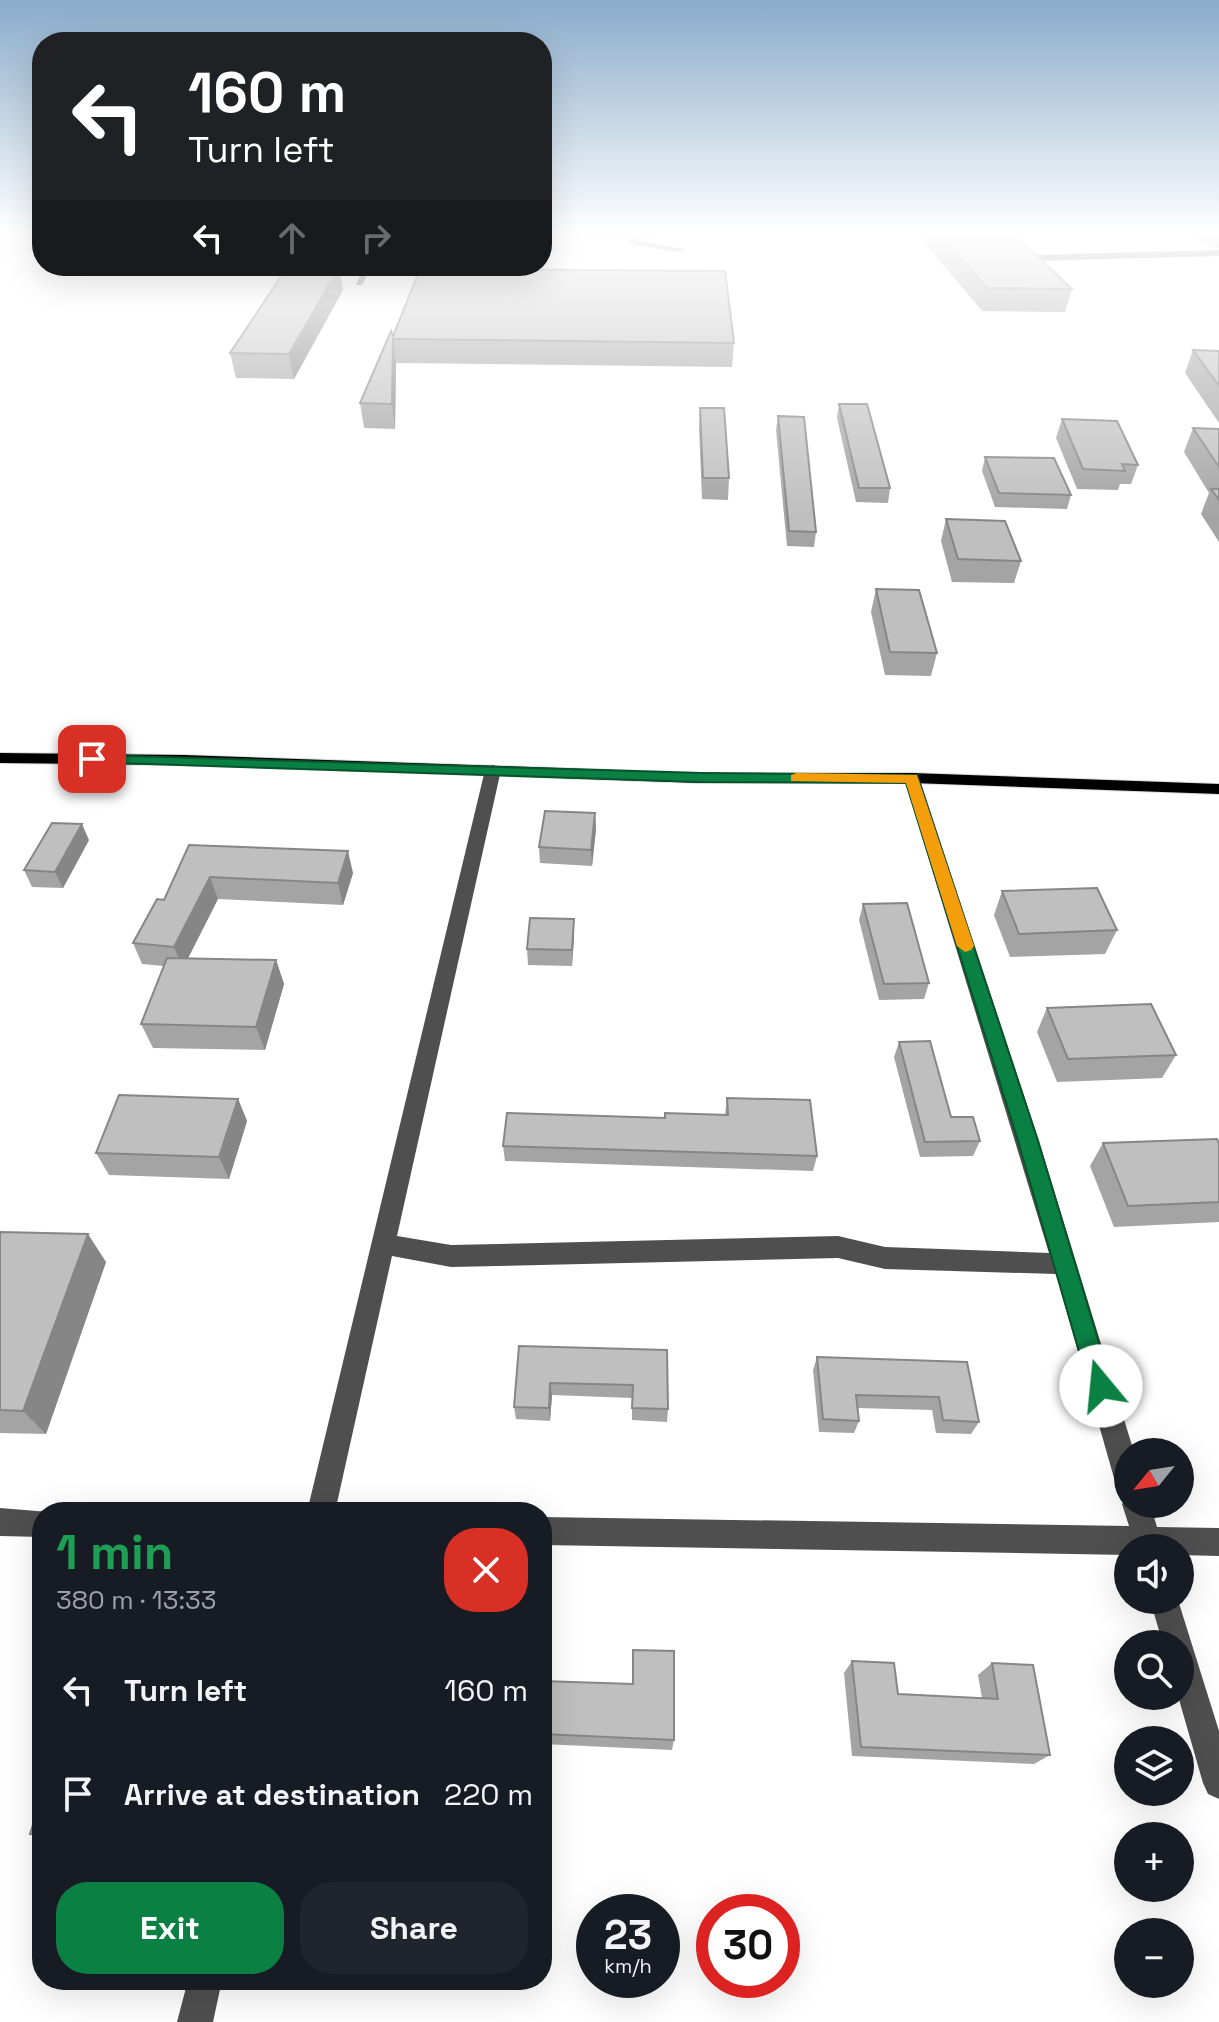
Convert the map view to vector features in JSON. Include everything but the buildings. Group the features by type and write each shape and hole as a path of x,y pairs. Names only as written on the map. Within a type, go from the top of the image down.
{"main road":[{"path":"0,758 701,778 912,778 1219,789"}],"street":[{"path":"323,1502 493,770"},
{"path":"912,778 1116,1438"},
{"path":"383,1244 451,1256 838,1247 885,1258 1064,1264"},
{"path":"0,1522 32,1523"},
{"path":"552,1531 1114,1543"},
{"path":"1194,1543 1219,1542"},
{"path":"1194,1699 1219,1783"},
{"path":"195,2022 203,1990"}],"slow traffic":[{"path":"797,778 912,778 965,946"}],"route":[{"path":"92,759 701,778 912,778 1028,1141 1101,1386"}]}
